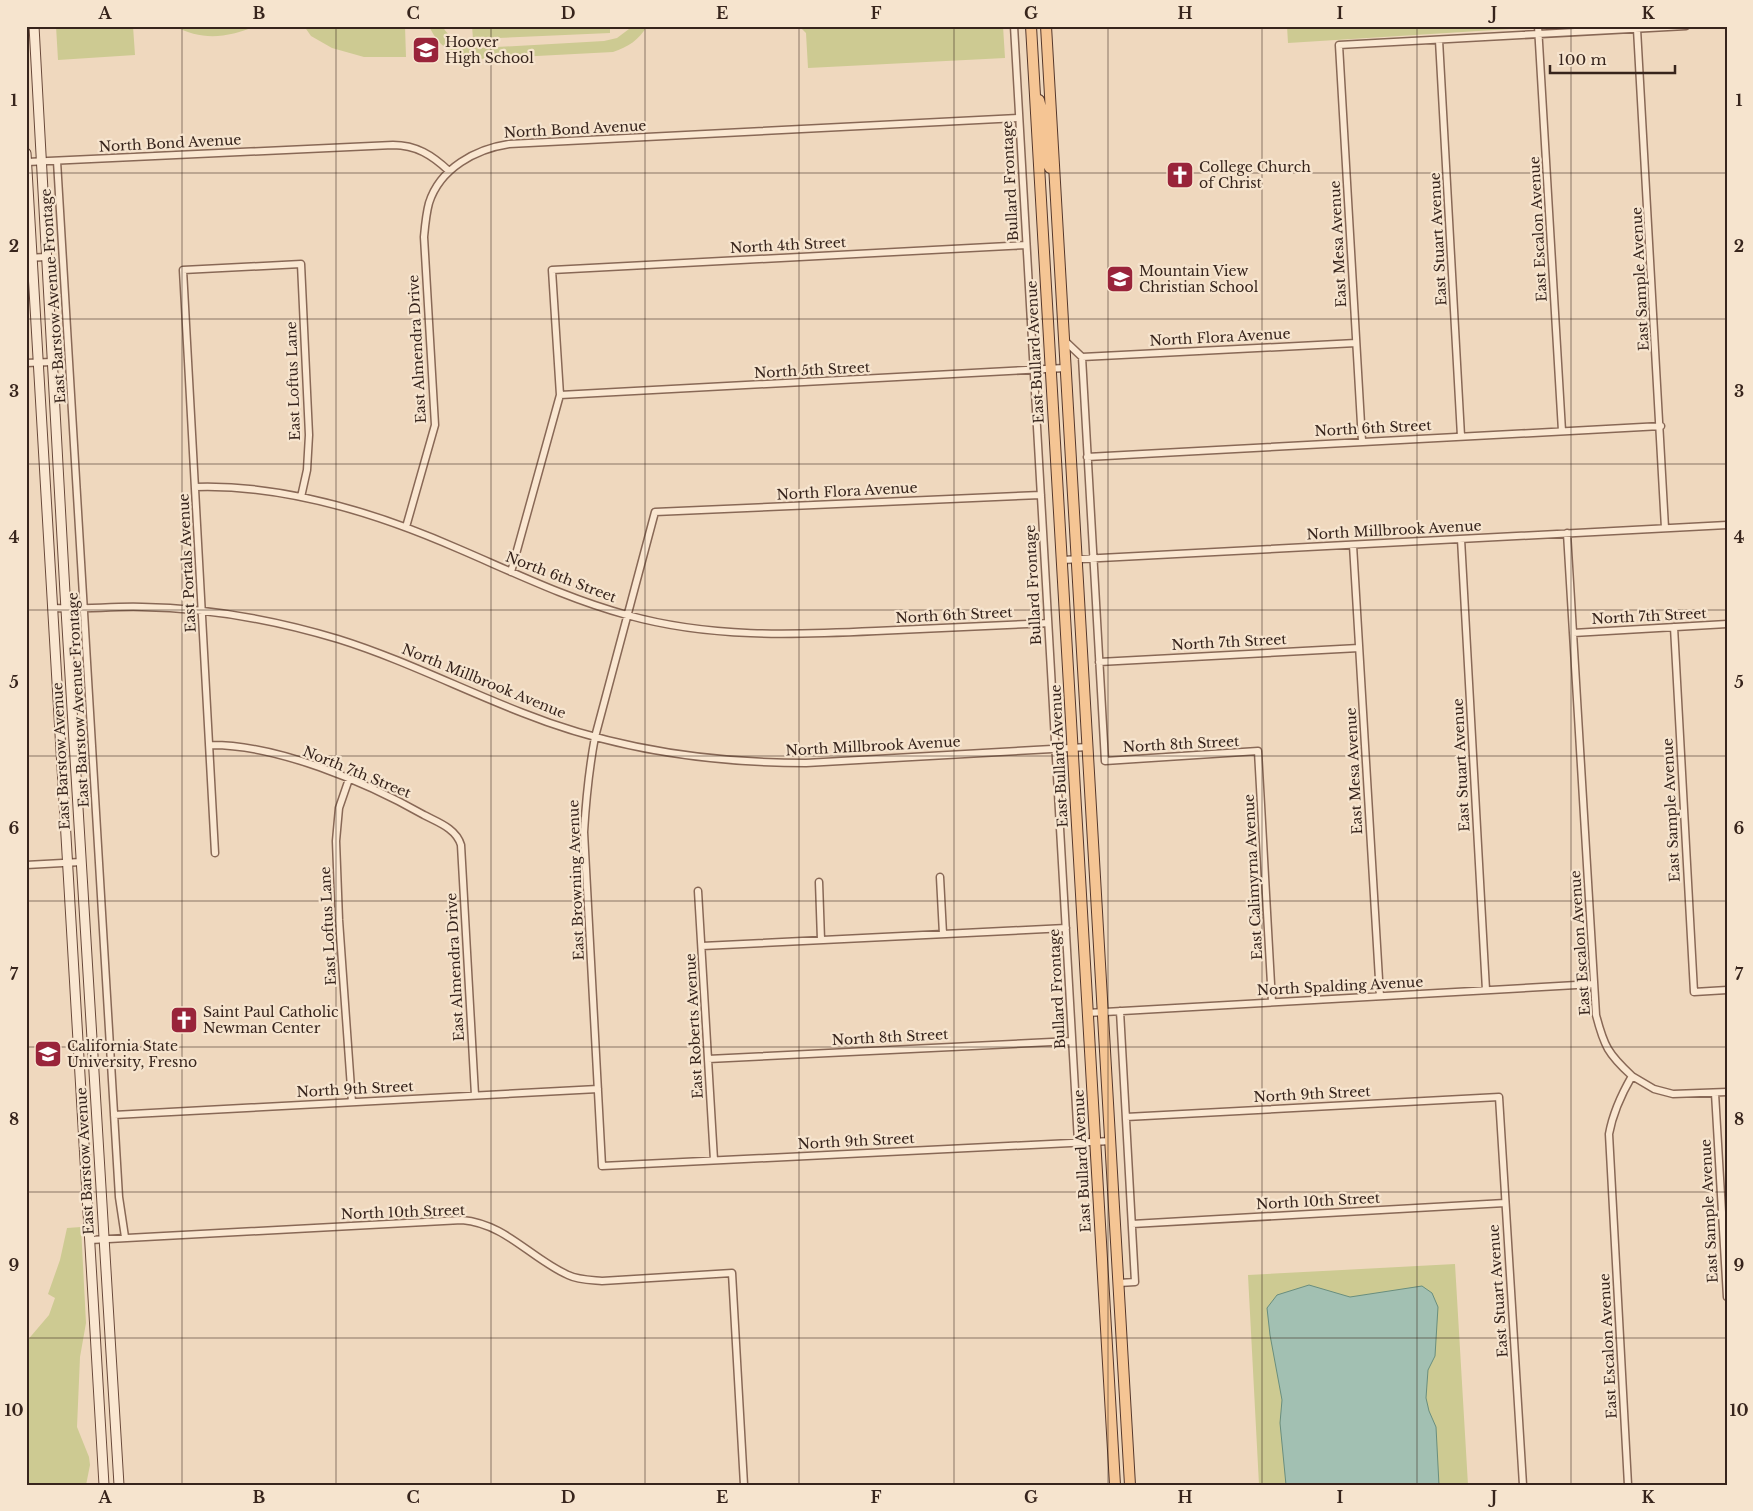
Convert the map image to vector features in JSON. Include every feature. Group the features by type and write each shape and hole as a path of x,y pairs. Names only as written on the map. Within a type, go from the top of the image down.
{"main road":[{"name":"East Barstow Avenue","path":"34,26 66,609 119,1485"},
{"name":"East Bullard Avenue","path":"1031,26 1116,1485"},
{"name":"East Bullard Avenue","path":"1046,26 1130,1485"},
{"path":"1034,82 1043,115 1046,161 1050,168 1054,169"},
{"name":"East Barstow Avenue","path":"26,152 29,258 38,362 104,1485"}],"street":[{"name":"Bullard Frontage","path":"1014,26 1078,1142"},
{"name":"East Escalon Avenue","path":"1538,26 1562,431"},
{"path":"1439,40 1686,26"},
{"name":"East Sample Avenue","path":"1638,29 1661,426 1665,528"},
{"name":"East Mesa Avenue","path":"1362,441 1339,46 1439,40"},
{"name":"East Stuart Avenue","path":"1439,40 1461,436"},
{"name":"North Bond Avenue","path":"27,162 405,145 418,148 430,155 449,171 478,152 509,144 1019,118"},
{"name":"East Barstow Avenue Frontage","path":"57,161 119,1197 125,1238"},
{"name":"East Almendra Drive","path":"406,528 435,425 424,237 426,216 430,201 449,171"},
{"name":"North 4th Street","path":"560,396 552,270 1026,245"},
{"path":"29,258 46,257"},
{"name":"East Portals Avenue","path":"215,853 183,270 301,264"},
{"name":"East Loftus Lane","path":"301,264 310,435 307,470 301,498"},
{"path":"1064,340 1082,358 1100,662"},
{"name":"North Flora Avenue","path":"1082,358 1356,343"},
{"path":"26,363 52,362"},
{"name":"North 5th Street","path":"560,396 1065,368"},
{"path":"510,572 560,396"},
{"name":"North 6th Street","path":"1088,457 1661,426"},
{"name":"North 6th Street","path":"195,487 213,486 259,490 355,510 458,548 510,572 584,602 627,615 695,629 791,635 1048,623"},
{"name":"North Flora Avenue","path":"655,512 1041,494"},
{"name":"East Browning Avenue","path":"602,1166 584,832 588,773 595,737 655,512"},
{"name":"North Millbrook Avenue","path":"1062,560 1727,525"},
{"name":"East Escalon Avenue","path":"1567,533 1596,1014 1603,1041 1614,1060 1632,1076 1620,1097 1613,1115 1609,1134 1628,1485"},
{"name":"East Stuart Avenue","path":"1461,539 1486,990"},
{"name":"East Mesa Avenue","path":"1353,544 1380,996"},
{"name":"North Millbrook Avenue","path":"52,608 142,607 202,611 272,623 337,639 394,658 523,713 595,737 715,759 760,762 806,762 1088,747"},
{"name":"North 7th Street","path":"1573,633 1727,624"},
{"name":"East Sample Avenue","path":"1674,627 1694,992 1727,990"},
{"name":"North 7th Street","path":"1100,662 1359,648"},
{"name":"North 8th Street","path":"1100,662 1105,761 1258,751"},
{"name":"North 7th Street","path":"209,745 243,747 322,768 408,806 452,830 459,837"},
{"name":"East Calimyrna Avenue","path":"1258,751 1272,1002"},
{"name":"East Loftus Lane","path":"348,779 339,808 336,841 339,920 352,1102"},
{"name":"East Almendra Drive","path":"459,837 461,845 475,1095"},
{"path":"26,865 81,862"},
{"path":"940,878 943,934"},
{"path":"819,882 821,940"},
{"name":"East Roberts Avenue","path":"698,891 714,1160"},
{"path":"702,946 1066,928"},
{"name":"North Spalding Avenue","path":"1087,1013 1594,984"},
{"path":"1118,1283 1135,1282 1120,1011"},
{"name":"North 8th Street","path":"708,1059 1072,1041"},
{"path":"1632,1076 1654,1089 1673,1094 1727,1092"},
{"name":"North 9th Street","path":"114,1115 598,1089"},
{"name":"East Sample Avenue","path":"1715,1093 1724,1198 1727,1297"},
{"name":"East Stuart Avenue","path":"1499,1097 1523,1485"},
{"name":"North 9th Street","path":"1126,1117 1499,1097"},
{"name":"North 9th Street","path":"602,1166 1110,1141"},
{"name":"North 10th Street","path":"1132,1224 1505,1203"},
{"name":"North 10th Street","path":"90,1240 462,1220 476,1222 500,1231 554,1267 569,1275 583,1279 602,1280 732,1273 744,1485"}],"shaded area":[{"path":"56,26 133,26 135,55 58,60"},
{"path":"174,26 256,26 225,35 205,36 184,31"},
{"path":"304,26 405,26 406,57 364,57 332,48 311,36"},
{"path":"429,26 442,26 458,42 479,48 604,41 617,38 633,26 647,26 633,42 613,52 479,59 463,57 449,50 433,34"},
{"path":"472,26 610,26 610,33 473,39"},
{"path":"799,26 1003,26 1005,58 808,68 806,33"},
{"path":"1287,26 1528,26 1526,28 1288,43"},
{"path":"81,1227 86,1323 80,1357 77,1427 89,1457 90,1465 86,1485 26,1485 26,1342 49,1315 55,1298 48,1294 60,1260 67,1228"},
{"path":"1455,1264 1468,1485 1259,1485 1248,1275"},
{"path":"1309,1285 1350,1297 1422,1286 1432,1293 1438,1307 1435,1356 1428,1370 1426,1398 1436,1427 1439,1485 1286,1485 1280,1423 1282,1400 1267,1308 1277,1295"}],"place":[{"name":"Hoover High School","path":"426,50"},
{"name":"College Church of Christ","path":"1180,175"},
{"name":"Mountain View Christian School","path":"1120,279"},
{"name":"Saint Paul Catholic Newman Center","path":"184,1020"},
{"name":"California State University, Fresno","path":"48,1054"}]}
